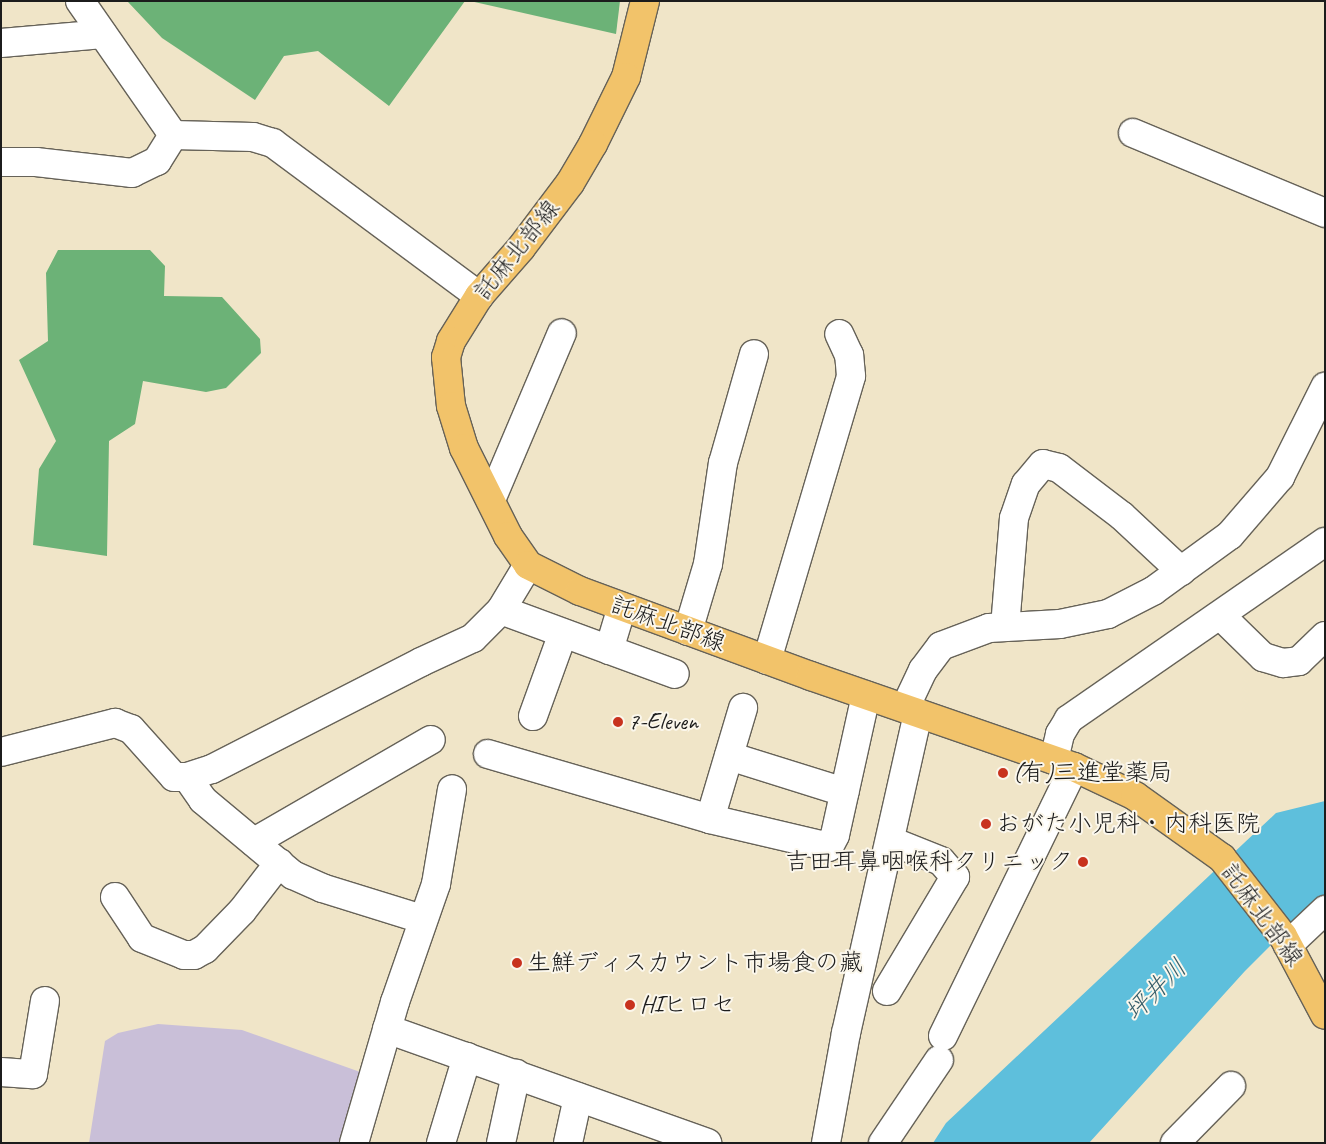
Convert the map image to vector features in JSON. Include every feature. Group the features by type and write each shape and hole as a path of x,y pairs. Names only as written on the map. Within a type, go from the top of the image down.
{"main road":[{"name":"託麻北部線","path":"645,1 626,77 593,144 570,182 521,248 479,296 451,341 446,357 446,380 464,448 508,536 528,566 550,579 622,607 866,695 1064,763 1156,808 1222,858 1286,941 1325,1015"}],"street":[{"path":"80,1 172,134"},
{"path":"1,43 103,34"},
{"path":"172,134 253,137 274,143 479,296"},
{"path":"1,162 36,162 132,173 157,161 172,134"},
{"path":"1133,134 1325,213"},
{"path":"491,500 562,333"},
{"path":"767,660 850,376 849,355 839,334"},
{"path":"688,631 708,564 723,463 754,354"},
{"path":"826,1143 846,1033 891,841 912,710 923,670 941,646 989,628 1060,624 1108,614 1153,591 1230,535 1280,477 1325,387"},
{"path":"1005,628 1014,518 1026,484 1043,464 1059,468 1122,516 1181,571"},
{"path":"883,1143 941,1048 1064,763 1060,734 1069,719 1221,616 1325,542"},
{"path":"1,752 115,723 131,729 174,777 187,777 212,769 420,662 472,638 501,610 528,566"},
{"path":"609,650 622,607"},
{"path":"501,610 675,674"},
{"path":"1221,616 1263,657 1283,663 1299,661 1325,636"},
{"path":"533,716 563,633"},
{"path":"488,754 710,819 828,847 835,835 866,695"},
{"path":"710,819 743,708"},
{"path":"254,842 431,740"},
{"path":"729,756 844,792"},
{"path":"187,777 203,800 293,875 322,888 422,919"},
{"path":"354,1143 387,1028 422,919 436,884 452,789"},
{"path":"887,991 955,876 941,860 891,841"},
{"path":"115,896 142,938 184,955 194,955 205,949 242,911 279,863"},
{"path":"1286,941 1325,910"},
{"path":"1,1072 33,1074 45,1001"},
{"path":"387,1028 578,1097 644,1132 707,1143"},
{"path":"441,1143 467,1057"},
{"path":"501,1143 516,1074"},
{"path":"1175,1143 1231,1086"},
{"path":"568,1143 578,1097"}],"shaded area":[{"path":"158,1024 242,1030 363,1073 342,1143 89,1143 105,1041 118,1033"}],"green space":[{"path":"465,1 389,106 318,51 284,56 255,100 162,38 128,2"},
{"path":"470,1 620,1 616,34"},
{"path":"58,250 150,250 165,266 164,296 222,297 260,339 261,353 226,388 206,392 143,381 135,424 109,441 107,556 33,545 39,469 56,441 19,360 48,341 46,273"}],"water":[{"name":"坪井川","path":"1325,801 1325,897 1312,904 1245,971 1089,1143 933,1143 946,1123 1276,813"}],"place":[{"name":"7-Eleven","path":"618,722"},
{"name":"(有)三進堂薬局","path":"1003,773"},
{"name":"おがた小児科・内科医院","path":"986,824"},
{"name":"吉田耳鼻咽喉科クリニック","path":"1083,862"},
{"name":"生鮮ディスカウント市場食の藏","path":"517,963"},
{"name":"HIヒロセ","path":"630,1005"}]}
